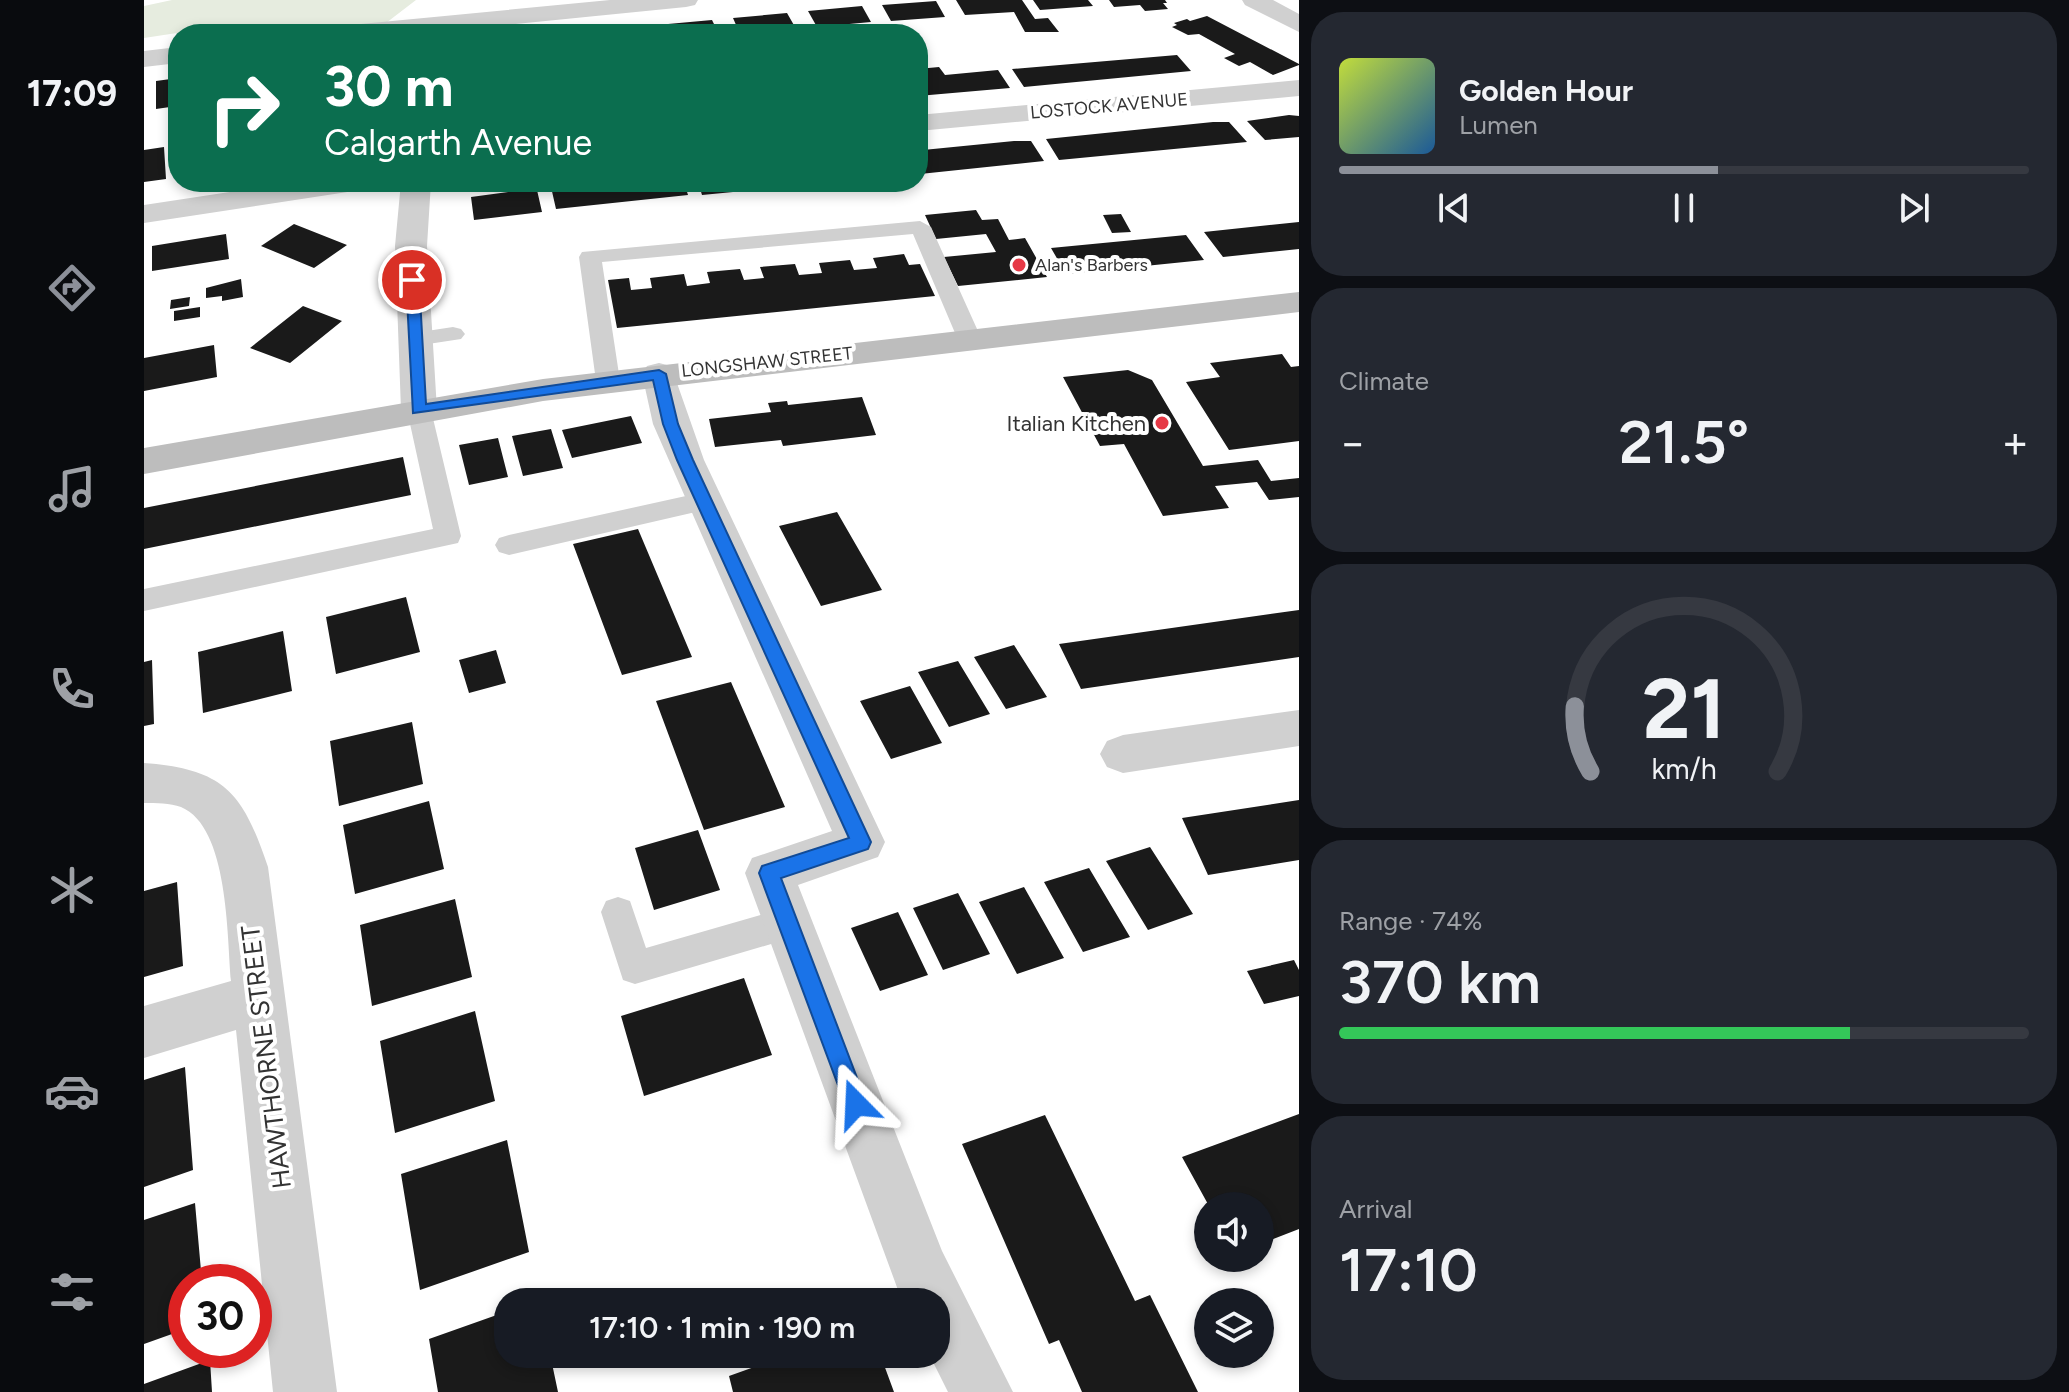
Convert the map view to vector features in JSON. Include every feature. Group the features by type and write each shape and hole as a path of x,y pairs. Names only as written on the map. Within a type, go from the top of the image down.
{"street":[{"path":"408,24 686,0"},
{"path":"1254,0 1299,24"},
{"path":"144,59 168,56"},
{"name":"LOSTOCK AVENUE","path":"928,122 1299,88"},
{"path":"144,214 288,192"},
{"path":"415,192 411,246 419,410"},
{"name":"LONGSHAW STREET","path":"144,461 419,410 608,381 1299,302"},
{"path":"659,374 671,424 704,501 861,842 769,873 929,1288"},
{"path":"1123,754 1299,728"},
{"name":"HAWTHORNE STREET","path":"144,783 187,788 214,804 231,825 244,867 305,1392"},
{"path":"144,1032 260,998"},
{"path":"950,1330 981,1392"}],"lane":[{"path":"608,381 590,257 920,227 970,340"},
{"path":"415,339 453,334"},
{"path":"144,600 448,536 419,410"},
{"path":"509,545 704,501"},
{"path":"618,912 635,968 788,923"}],"shaded area":[{"path":"172,0 416,0 386,23 168,24 168,34 144,38 144,6"}],"building":[{"path":"956,0 1022,0 1035,19 1048,18 1059,32 1025,32 1014,12 965,15"},
{"path":"1033,0 1088,0 1093,6 1040,10"},
{"path":"1109,0 1165,0 1167,3 1163,3 1168,9 1145,11 1140,5 1114,7"},
{"path":"936,1 945,17 891,21 882,5"},
{"path":"862,6 871,22 815,24 808,11"},
{"path":"787,13 793,24 736,24 733,18"},
{"path":"1207,16 1299,65 1273,75 1250,62 1239,66 1224,58 1235,54 1199,34 1188,35 1172,27 1177,25 1174,23"},
{"path":"712,20 714,24 668,24"},
{"path":"1177,55 1191,71 1024,87 1012,69"},
{"path":"939,67 945,75 998,70 1010,88 928,95 928,68"},
{"path":"168,79 168,107 156,109 156,81"},
{"path":"1299,116 1299,137 1265,140 1247,121"},
{"path":"1229,122 1247,142 1059,160 1046,139"},
{"path":"1031,141 1044,161 928,173 928,150"},
{"path":"164,147 166,179 144,182 144,150"},
{"path":"537,192 542,212 474,220 471,197"},
{"path":"552,192 687,192 688,195 556,209"},
{"path":"701,192 733,192 702,195"},
{"path":"976,210 982,220 998,219 1009,240 1025,238 1047,277 958,286 944,257 996,252 986,234 936,239 925,215"},
{"path":"1121,214 1131,232 1112,233 1103,215"},
{"path":"1299,222 1299,249 1223,257 1204,232"},
{"path":"294,224 347,245 314,268 261,246"},
{"path":"226,234 229,259 152,271 152,246"},
{"path":"1186,235 1204,260 1066,274 1051,248"},
{"path":"904,254 909,265 920,264 935,296 617,328 608,280 629,278 631,290 652,288 650,278 684,274 687,286 710,283 707,272 740,269 744,280 764,278 760,267 795,264 799,275 822,273 819,263 850,260 854,270 877,268 873,258"},
{"path":"241,279 243,297 222,301 222,296 206,298 206,288"},
{"path":"190,297 189,306 170,309 171,300"},
{"path":"303,306 342,321 290,363 250,348"},
{"path":"200,307 200,317 174,321 174,311"},
{"path":"214,345 217,377 144,391 144,358"},
{"path":"1282,354 1291,367 1299,366 1299,441 1229,450 1186,382 1220,377 1210,363"},
{"path":"1128,370 1152,380 1203,466 1258,460 1271,481 1299,478 1299,497 1269,500 1257,482 1215,486 1229,508 1163,516 1124,444 1100,446 1063,377"},
{"path":"862,397 876,435 783,446 781,440 715,447 709,419 771,412 768,403 787,401 788,405"},
{"path":"631,416 642,443 572,458 562,430"},
{"path":"551,429 563,468 523,476 512,436"},
{"path":"498,438 508,477 469,485 459,445"},
{"path":"403,457 411,495 144,549 144,508"},
{"path":"837,512 882,590 821,606 779,526"},
{"path":"638,529 692,657 622,675 573,544"},
{"path":"406,597 420,652 336,674 326,617"},
{"path":"1299,610 1299,657 1081,689 1059,644"},
{"path":"283,631 292,691 203,713 198,652"},
{"path":"1014,645 1047,697 1006,709 974,657"},
{"path":"496,650 506,683 469,693 459,660"},
{"path":"152,660 154,724 144,726 144,662"},
{"path":"958,661 990,714 949,727 918,672"},
{"path":"731,682 785,807 704,830 656,701"},
{"path":"910,686 942,743 891,759 860,701"},
{"path":"412,722 423,784 339,806 330,741"},
{"path":"1299,800 1299,860 1208,875 1182,818"},
{"path":"429,801 444,869 355,894 343,825"},
{"path":"698,830 720,890 654,910 635,848"},
{"path":"1150,847 1193,914 1148,930 1106,861"},
{"path":"1089,868 1130,937 1083,952 1044,882"},
{"path":"177,882 183,966 144,977 144,891"},
{"path":"1024,887 1064,958 1017,974 979,902"},
{"path":"958,893 990,954 943,970 913,908"},
{"path":"455,899 472,977 372,1006 360,925"},
{"path":"898,912 928,975 880,991 851,928"},
{"path":"1294,960 1299,970 1299,996 1264,1004 1247,971"},
{"path":"744,978 772,1055 644,1096 621,1016"},
{"path":"475,1011 495,1101 395,1133 380,1041"},
{"path":"185,1067 193,1170 144,1187 144,1080"},
{"path":"1299,1114 1299,1229 1274,1239 1274,1192 1201,1192 1182,1157"},
{"path":"1045,1115 1135,1301 1150,1295 1198,1392 1082,1392 1059,1340 1049,1344 962,1144"},
{"path":"507,1140 529,1252 420,1290 401,1174"},
{"path":"195,1203 200,1264 168,1264 168,1335 144,1344 144,1220"},
{"path":"494,1316 494,1368 553,1368 558,1392 438,1392 429,1339"},
{"path":"188,1368 210,1368 212,1392 144,1392 144,1384"},
{"path":"751,1368 885,1368 894,1392 733,1392 729,1376"}],"place":[{"name":"Alan's Barbers","path":"1019,265"},
{"name":"Italian Kitchen","path":"1162,423"}],"route":[{"path":"412,280 419,410 659,374 663,398 685,460 861,842 769,873 856,1104"}]}
